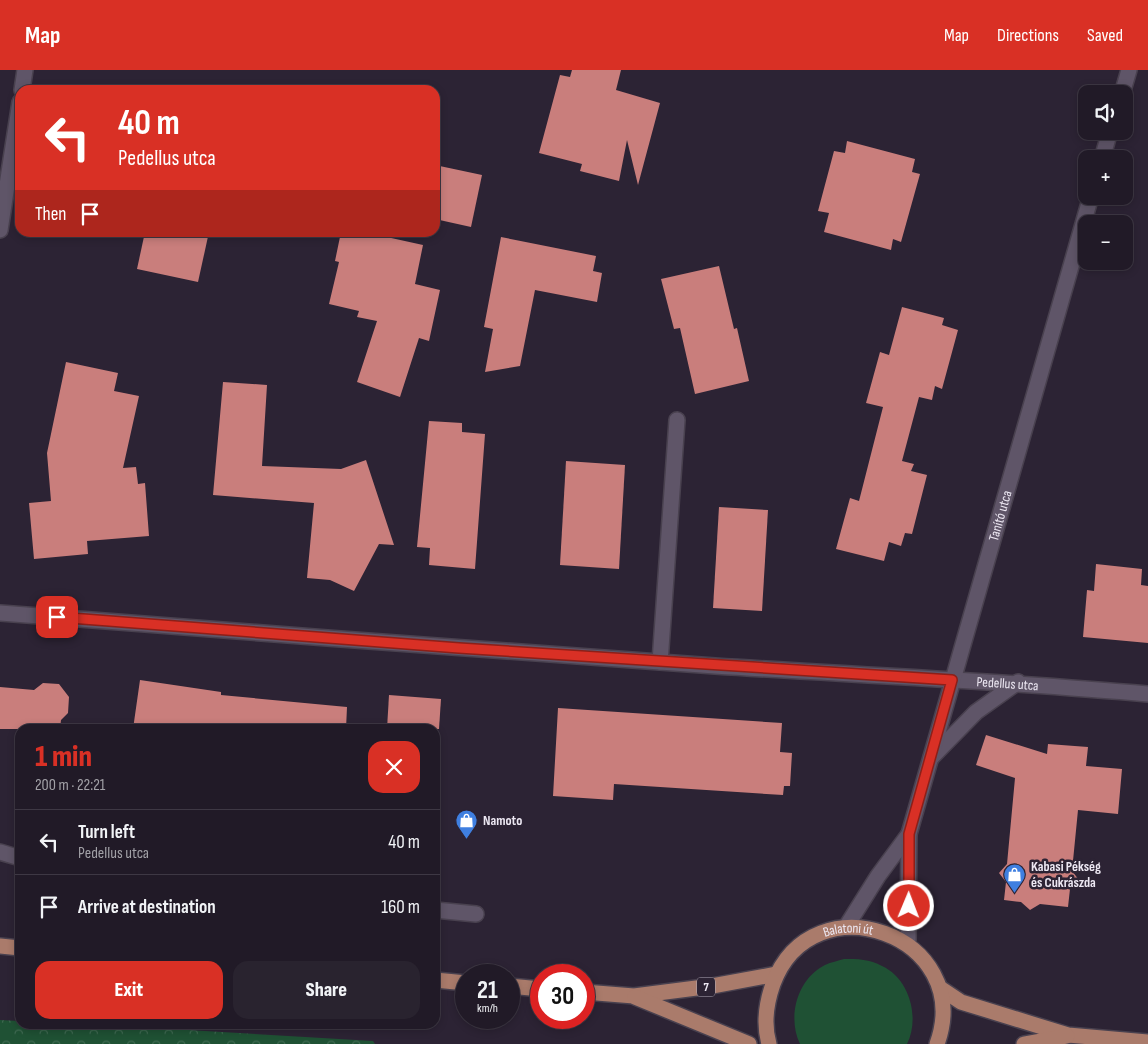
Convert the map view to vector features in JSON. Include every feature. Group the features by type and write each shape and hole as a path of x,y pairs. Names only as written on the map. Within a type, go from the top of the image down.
{"main road":[{"name":"Balatoni út","path":"769,1044 765,1031 766,1002 777,974 795,950 818,934 846,927 869,927 889,933 908,944 927,964 940,988 943,1026 937,1044"},
{"path":"0,946 15,948"},
{"name":"7","path":"595,993 634,996 712,986 777,974"},
{"path":"440,980 455,982"},
{"name":"Balatoni út","path":"940,988 961,1002 1068,1036 1148,1042"},
{"name":"7","path":"634,996 749,1044"},
{"name":"Balatoni út","path":"1024,1044 1068,1036"}],"street":[{"path":"23,85 25,70"},
{"path":"1125,85 1129,70"},
{"path":"0,230 15,134"},
{"name":"Tanító utca","path":"908,944 909,834 1088,205"},
{"path":"660,662 678,420"},
{"name":"Pedellus utca","path":"0,613 660,662 952,680 1018,682 1148,694"},
{"path":"930,759 976,712 1018,682"},
{"name":"Tanító utca","path":"846,927 878,876 909,834"},
{"path":"0,852 15,856"},
{"path":"440,910 476,914"}],"green space":[{"path":"844,959 873,962 892,972 900,980 910,1000 912,1011 913,1023 907,1044 800,1044 794,1022 797,1000 801,989 815,971 827,964"},
{"path":"0,1020 15,1021 15,1029 170,1029 373,1041 375,1044 0,1044"}],"building":[{"path":"572,70 621,70 616,90 660,103 638,185 627,140 619,181 580,171 582,164 539,153 560,75 570,77"},
{"path":"847,141 915,159 912,172 920,174 901,242 893,239 891,250 824,232 829,213 818,211 834,151 845,153"},
{"path":"440,166 482,175 471,227 440,220"},
{"path":"144,237 208,237 198,282 137,269"},
{"path":"340,237 387,237 423,245 415,284 440,290 429,341 419,338 400,397 357,382 377,321 357,317 359,311 329,304 339,262 335,261"},
{"path":"501,237 596,256 593,271 602,273 597,302 535,290 520,366 485,372 493,329 484,327"},
{"path":"719,266 734,329 737,328 749,381 695,394 680,328 674,329 661,279"},
{"path":"902,307 944,318 942,325 958,330 942,389 935,386 932,400 919,397 902,461 914,464 911,471 927,475 912,534 905,533 901,546 889,542 884,561 836,549 850,498 859,501 883,407 866,403 880,352 889,355"},
{"path":"66,362 118,373 114,391 139,396 123,468 136,467 138,484 145,483 149,536 87,541 88,554 34,559 29,503 51,501 47,453"},
{"path":"223,382 267,385 262,466 341,469 366,460 394,545 379,544 354,591 330,580 307,578 314,503 213,495"},
{"path":"429,421 462,423 462,432 485,434 475,569 429,565 430,548 417,547"},
{"path":"566,461 625,465 619,569 560,565"},
{"path":"719,507 768,510 762,611 713,608"},
{"path":"1096,564 1142,569 1141,585 1148,586 1148,643 1083,637 1087,590 1094,591"},
{"path":"140,680 221,692 221,695 347,707 346,724 134,724"},
{"path":"43,683 59,684 69,697 68,713 61,720 61,724 15,724 15,729 0,729 0,687 34,690"},
{"path":"389,695 441,699 439,724 387,724"},
{"path":"558,708 782,723 780,752 792,753 790,786 784,786 783,795 614,784 613,800 553,796"},
{"path":"986,735 1047,754 1048,744 1088,747 1086,766 1122,769 1118,814 1078,810 1072,871 1079,880 1070,889 1068,907 1040,904 1030,910 1021,902 1004,900 1006,882 999,873 1007,864 1015,778 976,765"}],"place":[{"name":"Namoto","path":"467,839"},
{"name":"Kabasi Pékség és Cukrászda","path":"1015,893"}],"route":[{"path":"57,617 459,648 907,679 952,680 909,834 909,906"}]}
